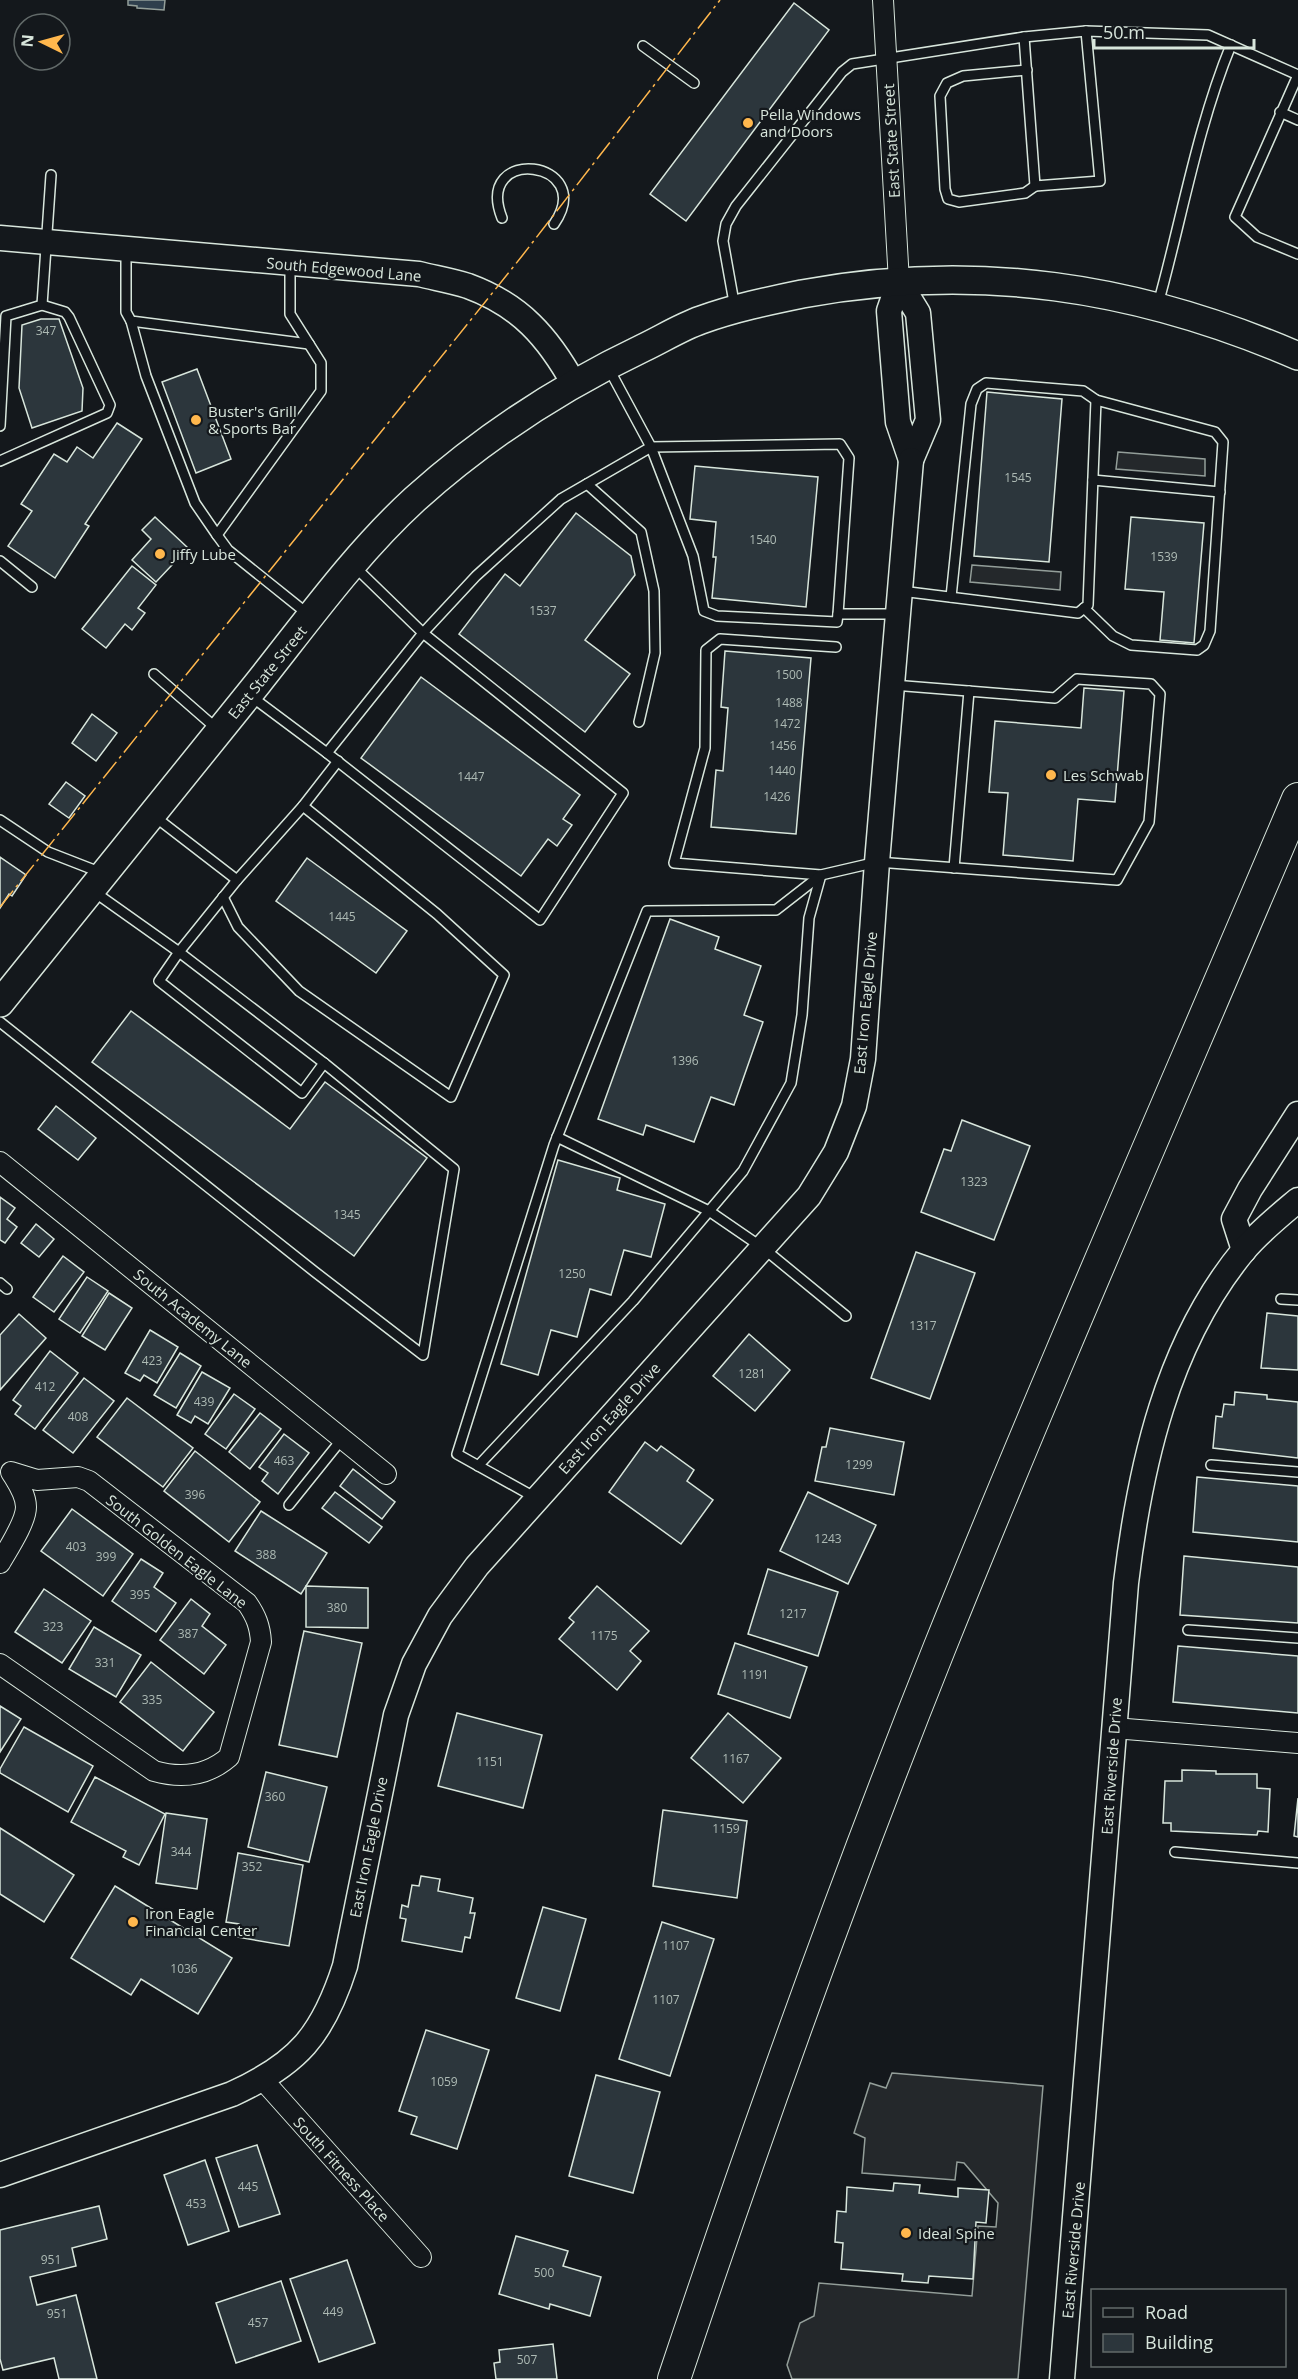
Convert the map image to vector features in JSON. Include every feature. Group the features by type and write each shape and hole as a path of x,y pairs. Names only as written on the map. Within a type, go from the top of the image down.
{"highway":[{"path":"674,2379 800,2013 940,1648 1298,799"}],"main road":[{"path":"574,384 606,365 698,321 735,310 846,286 946,279 1016,282 1086,290 1157,306 1208,321 1298,356"},
{"name":"East State Street","path":"0,1003 311,616 386,527 480,444 574,384"}],"street":[{"name":"East State Street","path":"884,0 899,282"},
{"name":"South Edgewood Lane","path":"0,238 419,274 468,286 507,304 527,319 558,354 574,384"},
{"name":"East Iron Eagle Drive","path":"0,2175 232,2094 263,2080 293,2058 316,2032 334,2000 345,1966 396,1715 414,1664 440,1616 456,1591 537,1498 809,1196 825,1174 836,1152 854,1106 863,1059 911,460 898,422 889,311 899,282"},
{"path":"1244,1250 1234,1219 1250,1189 1298,1114"},
{"name":"South Academy Lane","path":"0,1162 386,1474"},
{"name":"East Riverside Drive","path":"1062,2379 1126,1583 1145,1464 1183,1352 1200,1314 1244,1250 1298,1200"},
{"name":"South Golden Eagle Lane","path":"0,1563 23,1520 26,1507 23,1493 5,1467"},
{"name":"South Golden Eagle Lane","path":"0,1664 154,1772 187,1776 218,1767 230,1757 261,1642 260,1629 255,1615 247,1603 89,1480 78,1478 37,1480 5,1467"},
{"path":"1114,1728 1298,1743"},
{"name":"South Fitness Place","path":"263,2080 421,2257"}],"lane":[{"path":"735,310 723,241 726,224 736,206 842,72 852,64 886,57 1024,37 1086,31 1208,35 1298,75 1235,217 1257,237 1298,254"},
{"path":"1027,70 963,76 947,83 940,96 945,189 948,199 959,202 1025,193 1035,186 1100,181 1086,31"},
{"path":"1024,37 1035,186"},
{"path":"1157,306 1207,113 1230,45"},
{"path":"643,46 694,83"},
{"path":"1280,112 1298,120"},
{"path":"502,218 497,196 501,185 517,170 528,167 539,168 558,182 562,192 563,204 554,224"},
{"path":"42,305 51,175"},
{"path":"126,249 126,312 131,321 146,376 195,503 228,550 311,616"},
{"path":"216,535 321,391 321,363 290,314 290,263"},
{"path":"0,426 6,316 42,305 65,312 110,405 109,409 107,413 0,461"},
{"path":"131,321 309,344"},
{"path":"327,753 423,633 476,576 561,499 651,447 840,444 849,458 837,622 717,616 704,611 693,556 651,447 606,365"},
{"path":"951,597 970,404 977,389 986,382 1083,390 1096,400 1215,432 1223,442 1210,631 1204,645 1197,650 1131,645 1113,636 1084,608"},
{"path":"838,614 899,603 951,597 1078,613 1088,605 1096,400"},
{"path":"1093,480 1220,492"},
{"path":"586,484 641,532 654,591 656,653 639,722"},
{"path":"0,561 32,587"},
{"path":"248,694 338,761 540,921 623,793 423,633 353,565"},
{"path":"836,647 720,639 706,650 705,748 674,863 821,875 877,862 1117,880 1149,822 1160,694 1150,684 1077,679 1055,698 893,685"},
{"path":"154,674 219,731"},
{"path":"954,868 969,691"},
{"path":"324,1063 302,1093 159,981 223,897 303,806 338,761"},
{"path":"223,897 238,927 299,991 451,1097 504,975 437,914 303,806"},
{"path":"152,815 237,880"},
{"path":"0,820 98,882 179,952 324,1063 454,1169 423,1355 0,1022"},
{"path":"537,1498 457,1454 557,1137 646,910 776,910 821,875"},
{"path":"478,1466 633,1301 743,1171 791,1083 802,1015 809,918 821,875"},
{"path":"557,1137 709,1211 763,1248 846,1316"},
{"path":"1281,1299 1298,1300"},
{"path":"289,1505 342,1438"},
{"path":"1211,1465 1298,1472"},
{"path":"1188,1630 1298,1638"},
{"path":"1175,1852 1298,1863"}],"shaded area":[{"path":"1118,452 1205,459 1205,476 1116,469"},
{"path":"972,565 1061,572 1060,590 970,582"},
{"path":"892,2073 1043,2086 1018,2379 792,2379 787,2365 800,2323 814,2316 819,2283 972,2296 978,2226 996,2227 998,2203 964,2163 957,2162 955,2180 862,2173 865,2138 854,2133 870,2083 886,2088"}],"water":[{"path":"128,0 165,0 164,10 137,8 137,6 128,5"}],"building":[{"path":"794,3 829,30 686,221 650,194"},
{"path":"41,319 59,319 83,388 82,411 32,428 19,388 22,325"},
{"name":"Buster's Grill & Sports Bar","path":"197,369 231,459 196,473 162,382"},
{"path":"987,392 1062,399 1049,562 974,556"},
{"path":"117,423 142,439 85,524 89,526 55,578 8,546 32,511 21,504 54,454 67,462 77,447 93,458"},
{"path":"695,466 818,477 806,607 712,598 716,557 713,557 716,522 690,519"},
{"path":"576,513 631,556 635,575 585,640 630,674 585,732 459,634 505,574 520,586"},
{"name":"Jiffy Lube","path":"155,517 188,548 156,582 132,560 151,539 142,530"},
{"path":"1131,517 1204,523 1194,643 1160,640 1164,592 1125,589"},
{"path":"132,566 156,585 138,608 145,613 132,630 125,624 106,648 82,629"},
{"path":"725,651 811,658 796,834 711,827 716,770 723,771 728,708 721,707"},
{"path":"421,677 580,795 563,819 572,825 557,846 548,839 521,876 361,758"},
{"path":"1084,688 1124,691 1115,802 1078,799 1073,861 1003,855 1008,793 989,792 995,721 1081,728"},
{"path":"92,714 117,733 96,761 72,743"},
{"path":"66,782 85,796 69,818 49,804"},
{"path":"0,857 26,875 12,896 9,894 0,908"},
{"path":"307,858 407,931 376,973 276,901"},
{"path":"670,919 719,937 715,949 761,966 744,1015 763,1022 734,1105 711,1097 694,1142 646,1125 643,1135 598,1119"},
{"path":"131,1011 290,1129 325,1082 427,1158 354,1256 92,1062"},
{"path":"56,1106 96,1138 78,1160 38,1129"},
{"path":"962,1120 1030,1146 994,1240 921,1212 944,1149 951,1151"},
{"path":"558,1160 620,1178 617,1190 665,1204 651,1257 624,1250 611,1295 590,1289 577,1337 551,1330 538,1375 501,1364"},
{"path":"0,1197 15,1208 7,1219 17,1227 5,1243 0,1240"},
{"path":"36,1224 54,1239 39,1257 21,1243"},
{"path":"916,1252 975,1273 930,1399 871,1378"},
{"path":"63,1256 84,1272 54,1312 33,1297"},
{"path":"87,1277 108,1291 80,1333 59,1319"},
{"path":"109,1293 132,1308 105,1350 82,1336"},
{"path":"1267,1313 1298,1316 1298,1370 1261,1368"},
{"path":"19,1314 46,1338 0,1390 0,1335"},
{"path":"150,1330 178,1347 157,1383 144,1375 140,1381 125,1373"},
{"path":"749,1334 790,1370 755,1411 713,1376"},
{"path":"50,1351 78,1373 35,1429 15,1414 21,1406 13,1400"},
{"path":"180,1353 201,1366 176,1408 154,1395"},
{"path":"202,1372 230,1388 208,1424 195,1416 191,1423 177,1415"},
{"path":"84,1378 114,1401 73,1453 43,1430"},
{"path":"1235,1392 1267,1395 1267,1399 1298,1402 1298,1458 1213,1448 1216,1416 1222,1417 1224,1404 1234,1405"},
{"path":"234,1394 255,1409 226,1449 205,1434"},
{"path":"127,1398 193,1448 163,1487 97,1437"},
{"path":"260,1413 281,1429 250,1469 229,1452"},
{"path":"830,1428 904,1442 894,1495 815,1481 822,1447 826,1447"},
{"path":"284,1434 309,1453 278,1494 262,1481 268,1473 259,1467"},
{"path":"645,1442 657,1451 661,1446 694,1470 687,1481 713,1500 681,1544 609,1492"},
{"path":"195,1451 260,1502 229,1542 164,1491"},
{"path":"353,1469 395,1502 382,1519 340,1486"},
{"path":"1197,1477 1298,1486 1298,1542 1193,1532"},
{"path":"335,1492 382,1527 369,1543 322,1508"},
{"path":"808,1492 876,1525 848,1584 780,1551"},
{"path":"72,1509 133,1554 103,1596 41,1551"},
{"path":"261,1511 327,1553 301,1594 235,1551"},
{"path":"1184,1556 1298,1567 1298,1623 1180,1615"},
{"path":"141,1559 163,1573 154,1587 176,1603 156,1632 112,1601"},
{"path":"768,1569 838,1592 818,1656 748,1634"},
{"path":"306,1586 368,1588 368,1628 306,1627"},
{"path":"597,1586 649,1631 630,1651 641,1661 617,1690 559,1639 574,1622 569,1618"},
{"path":"44,1589 91,1621 62,1663 15,1632"},
{"path":"191,1599 210,1614 202,1626 226,1645 204,1674 160,1640"},
{"path":"94,1627 141,1655 116,1697 69,1669"},
{"path":"304,1631 362,1643 337,1757 279,1745"},
{"path":"735,1643 807,1667 790,1718 718,1694"},
{"path":"1178,1646 1298,1656 1298,1713 1173,1702"},
{"path":"151,1662 214,1712 183,1751 120,1702"},
{"path":"0,1706 21,1719 0,1752"},
{"path":"457,1713 542,1735 523,1808 438,1786"},
{"path":"728,1713 781,1758 743,1803 691,1758"},
{"path":"24,1727 93,1766 68,1812 0,1773 0,1769"},
{"path":"1182,1770 1216,1771 1216,1774 1257,1774 1257,1788 1270,1789 1268,1832 1258,1831 1257,1835 1171,1831 1171,1823 1163,1823 1165,1781 1182,1781"},
{"path":"266,1772 327,1787 309,1862 248,1847"},
{"path":"95,1777 165,1814 139,1865 123,1857 126,1851 71,1822"},
{"path":"1298,1798 1298,1837 1294,1836"},
{"path":"663,1810 747,1821 737,1898 653,1886"},
{"path":"166,1813 207,1819 197,1889 156,1883"},
{"path":"0,1828 74,1875 44,1922 0,1894"},
{"path":"238,1853 303,1865 289,1946 237,1937 239,1924 226,1922"},
{"path":"421,1876 440,1879 438,1891 473,1898 470,1913 475,1913 470,1938 465,1937 462,1952 402,1941 406,1919 400,1918 402,1905 408,1907 412,1885 419,1886"},
{"name":"Iron Eagle Financial Center","path":"115,1886 232,1958 198,2014 141,1979 131,1995 71,1958"},
{"path":"543,1907 586,1919 560,2011 516,1998"},
{"path":"662,1922 714,1939 670,2076 619,2059"},
{"path":"426,2030 489,2050 457,2149 411,2134 417,2117 399,2111"},
{"path":"596,2075 660,2092 633,2193 569,2176"},
{"path":"257,2145 280,2214 239,2227 216,2158"},
{"path":"205,2160 229,2231 188,2245 164,2175"},
{"name":"Ideal Spine","path":"894,2183 920,2185 919,2193 958,2197 958,2188 989,2190 986,2223 976,2222 973,2279 929,2276 928,2283 902,2281 903,2274 841,2269 843,2243 835,2242 837,2211 846,2212 847,2187 893,2191"},
{"path":"99,2206 107,2239 72,2248 76,2266 30,2277 37,2305 76,2295 97,2379 59,2379 54,2358 3,2370 0,2359 0,2230"},
{"path":"516,2236 568,2251 563,2266 601,2277 590,2316 550,2304 549,2309 499,2294"},
{"path":"347,2260 375,2343 319,2362 290,2279"},
{"path":"281,2281 301,2341 236,2363 216,2303"},
{"path":"553,2344 557,2379 496,2379 494,2363 500,2362 499,2350"}],"power":[{"path":"0,907 522,256 720,0"}],"place":[{"name":"Pella Windows and Doors","path":"748,123"},
{"name":"Buster's Grill & Sports Bar","path":"196,420"},
{"name":"Jiffy Lube","path":"160,554"},
{"name":"Les Schwab","path":"1051,775"},
{"name":"Iron Eagle Financial Center","path":"133,1922"},
{"name":"Ideal Spine","path":"906,2233"}]}
